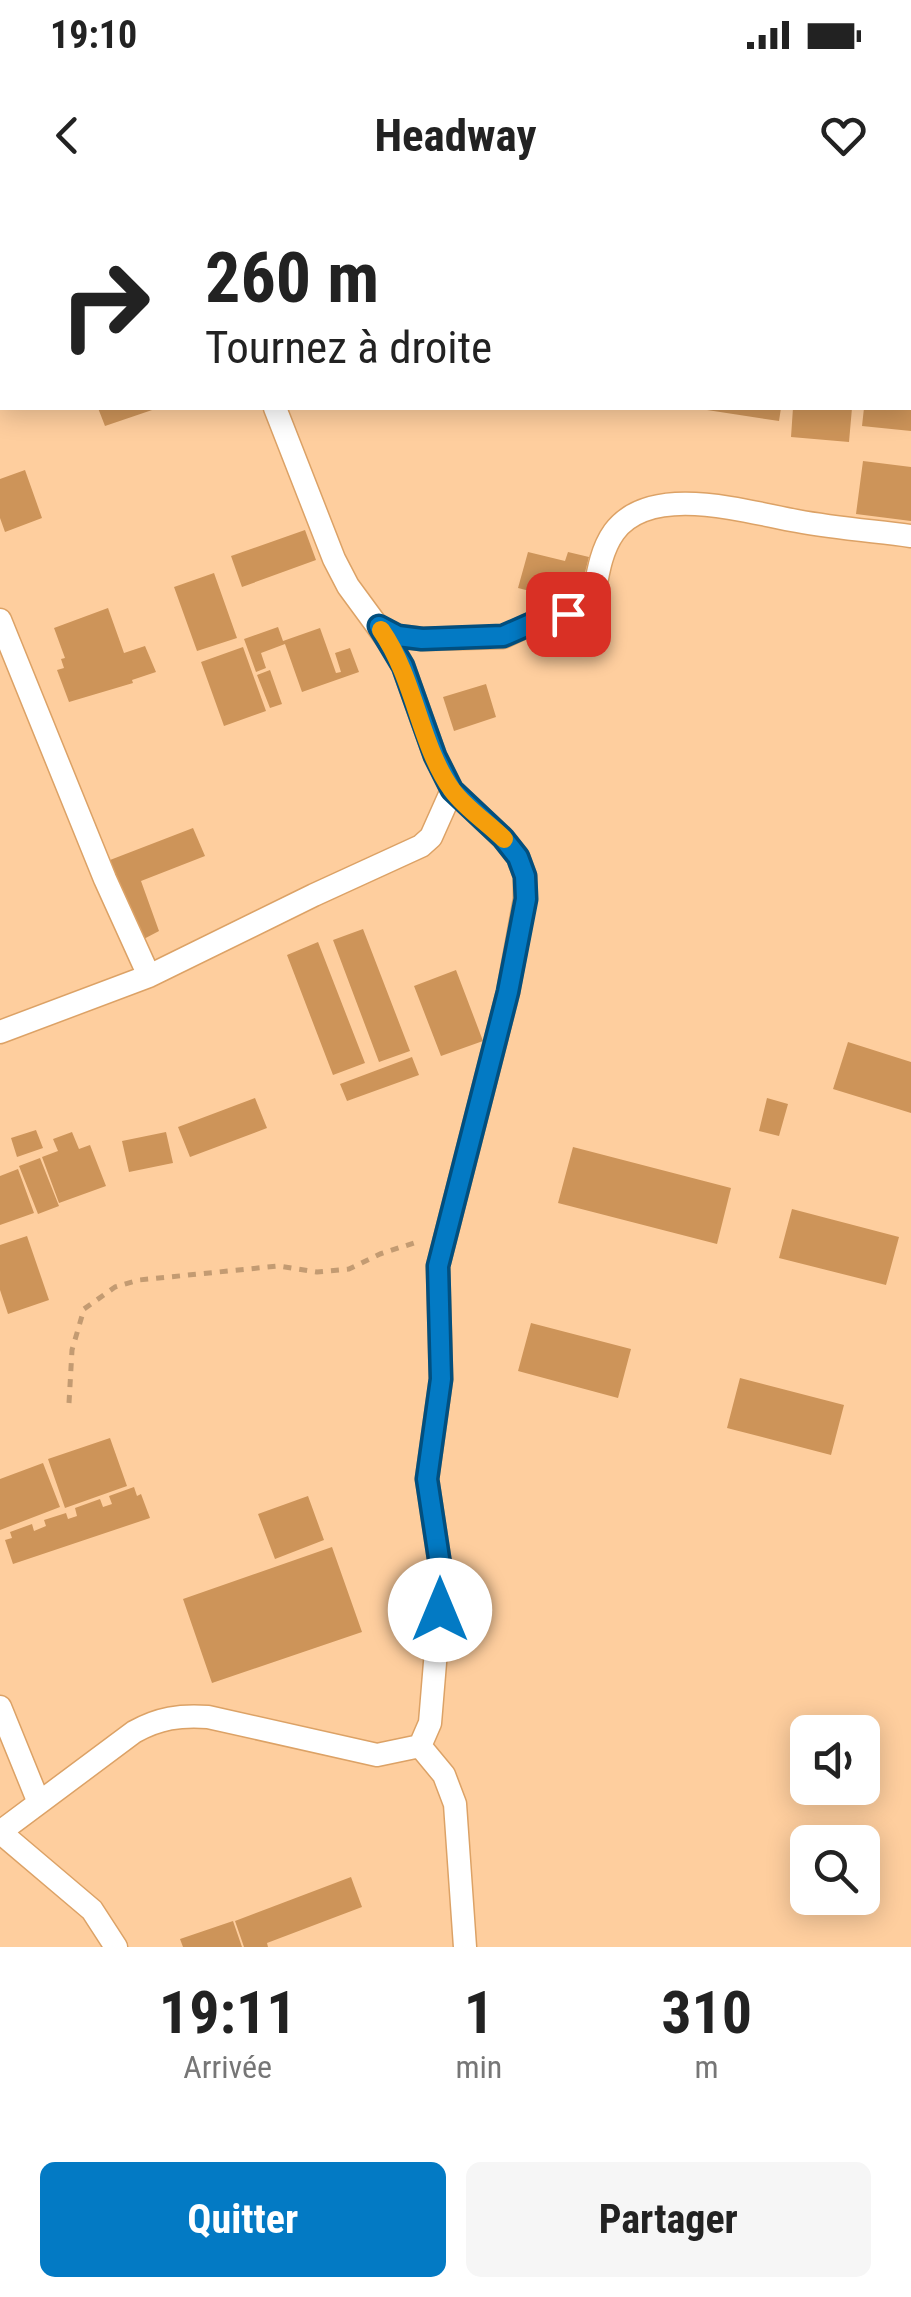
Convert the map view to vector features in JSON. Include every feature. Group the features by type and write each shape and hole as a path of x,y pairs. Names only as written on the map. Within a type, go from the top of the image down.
{"street":[{"path":"116,1947 92,1910 0,1832 134,1732 156,1720 186,1715 377,1754 420,1746 430,1723 442,1578 427,1479 441,1379 440,1251 494,1048 526,899 525,876 518,857 452,790 435,756 403,666 334,559 276,410"},
{"path":"379,626 398,636 422,639 503,636 592,605 599,566 615,531 640,510 668,504 740,509 798,522 911,536"},
{"path":"0,620 105,879 150,976"},
{"path":"0,1032 150,976 314,894 421,846 431,837 452,790"},
{"path":"0,1707 39,1803"},
{"path":"420,1746 444,1775 456,1804 465,1947"}],"path":[{"path":"69,1403 72,1350 84,1309 115,1287 139,1280 278,1266 317,1272 349,1269 422,1240 440,1251"}],"building":[{"path":"99,410 152,410 105,426"},
{"path":"707,410 781,410 779,421"},
{"path":"793,410 852,410 849,442 791,437"},
{"path":"864,410 911,410 911,431 862,426"},
{"path":"863,461 911,467 911,521 856,514"},
{"path":"25,470 42,518 5,532 0,518 0,479"},
{"path":"305,530 316,560 242,587 231,556"},
{"path":"528,552 565,561 568,552 589,557 577,603 518,588"},
{"path":"214,573 237,638 197,651 174,587"},
{"path":"108,608 124,653 145,646 156,672 69,702 57,670 64,668 61,659 65,658 54,628"},
{"path":"278,627 283,641 320,628 336,673 341,672 335,653 350,648 359,672 302,692 285,644 261,653 266,668 256,672 244,639"},
{"path":"243,647 266,711 224,726 201,662"},
{"path":"270,670 282,704 270,708 257,675"},
{"path":"486,684 496,717 454,731 443,697"},
{"path":"193,828 205,856 141,881 159,931 140,941 110,860"},
{"path":"363,929 410,1051 379,1062 333,940"},
{"path":"318,942 365,1063 333,1075 287,955"},
{"path":"456,970 483,1041 441,1056 414,986"},
{"path":"848,1042 911,1062 911,1113 833,1089"},
{"path":"412,1057 419,1075 347,1101 340,1084"},
{"path":"255,1098 267,1128 190,1157 178,1127"},
{"path":"767,1098 788,1104 779,1136 759,1131"},
{"path":"36,1130 43,1148 17,1157 11,1138"},
{"path":"72,1132 79,1149 90,1145 106,1186 59,1203 42,1157 58,1151 53,1139"},
{"path":"166,1132 173,1163 129,1172 122,1141"},
{"path":"573,1147 731,1188 717,1244 558,1203"},
{"path":"40,1158 59,1206 38,1214 19,1166"},
{"path":"18,1169 34,1213 0,1225 0,1176"},
{"path":"792,1209 899,1237 886,1285 779,1258"},
{"path":"27,1236 49,1300 8,1314 0,1290 0,1245"},
{"path":"531,1323 631,1349 618,1398 518,1371"},
{"path":"740,1378 844,1405 831,1455 727,1428"},
{"path":"110,1438 127,1486 65,1508 48,1459"},
{"path":"43,1463 60,1507 0,1530 0,1479"},
{"path":"134,1487 137,1496 141,1494 150,1518 13,1564 5,1540 12,1538 10,1532 32,1524 34,1531 46,1526 44,1520 66,1513 68,1519 77,1516 75,1508 100,1499 103,1507 112,1504 109,1496"},
{"path":"308,1496 324,1540 275,1559 258,1514"},
{"path":"332,1547 362,1632 212,1683 183,1599"},
{"path":"351,1877 362,1907 267,1943 268,1947 244,1947 235,1921"},
{"path":"233,1921 242,1947 183,1947 180,1939"}],"slow traffic":[{"path":"381,630 403,666 435,756 452,790 504,839"}],"route":[{"path":"440,1610 442,1578 427,1479 441,1379 438,1266 508,992 526,899 525,876 518,857 503,838 452,790 435,756 403,666 379,626 398,636 422,639 503,636 516,628 568,614"}]}
